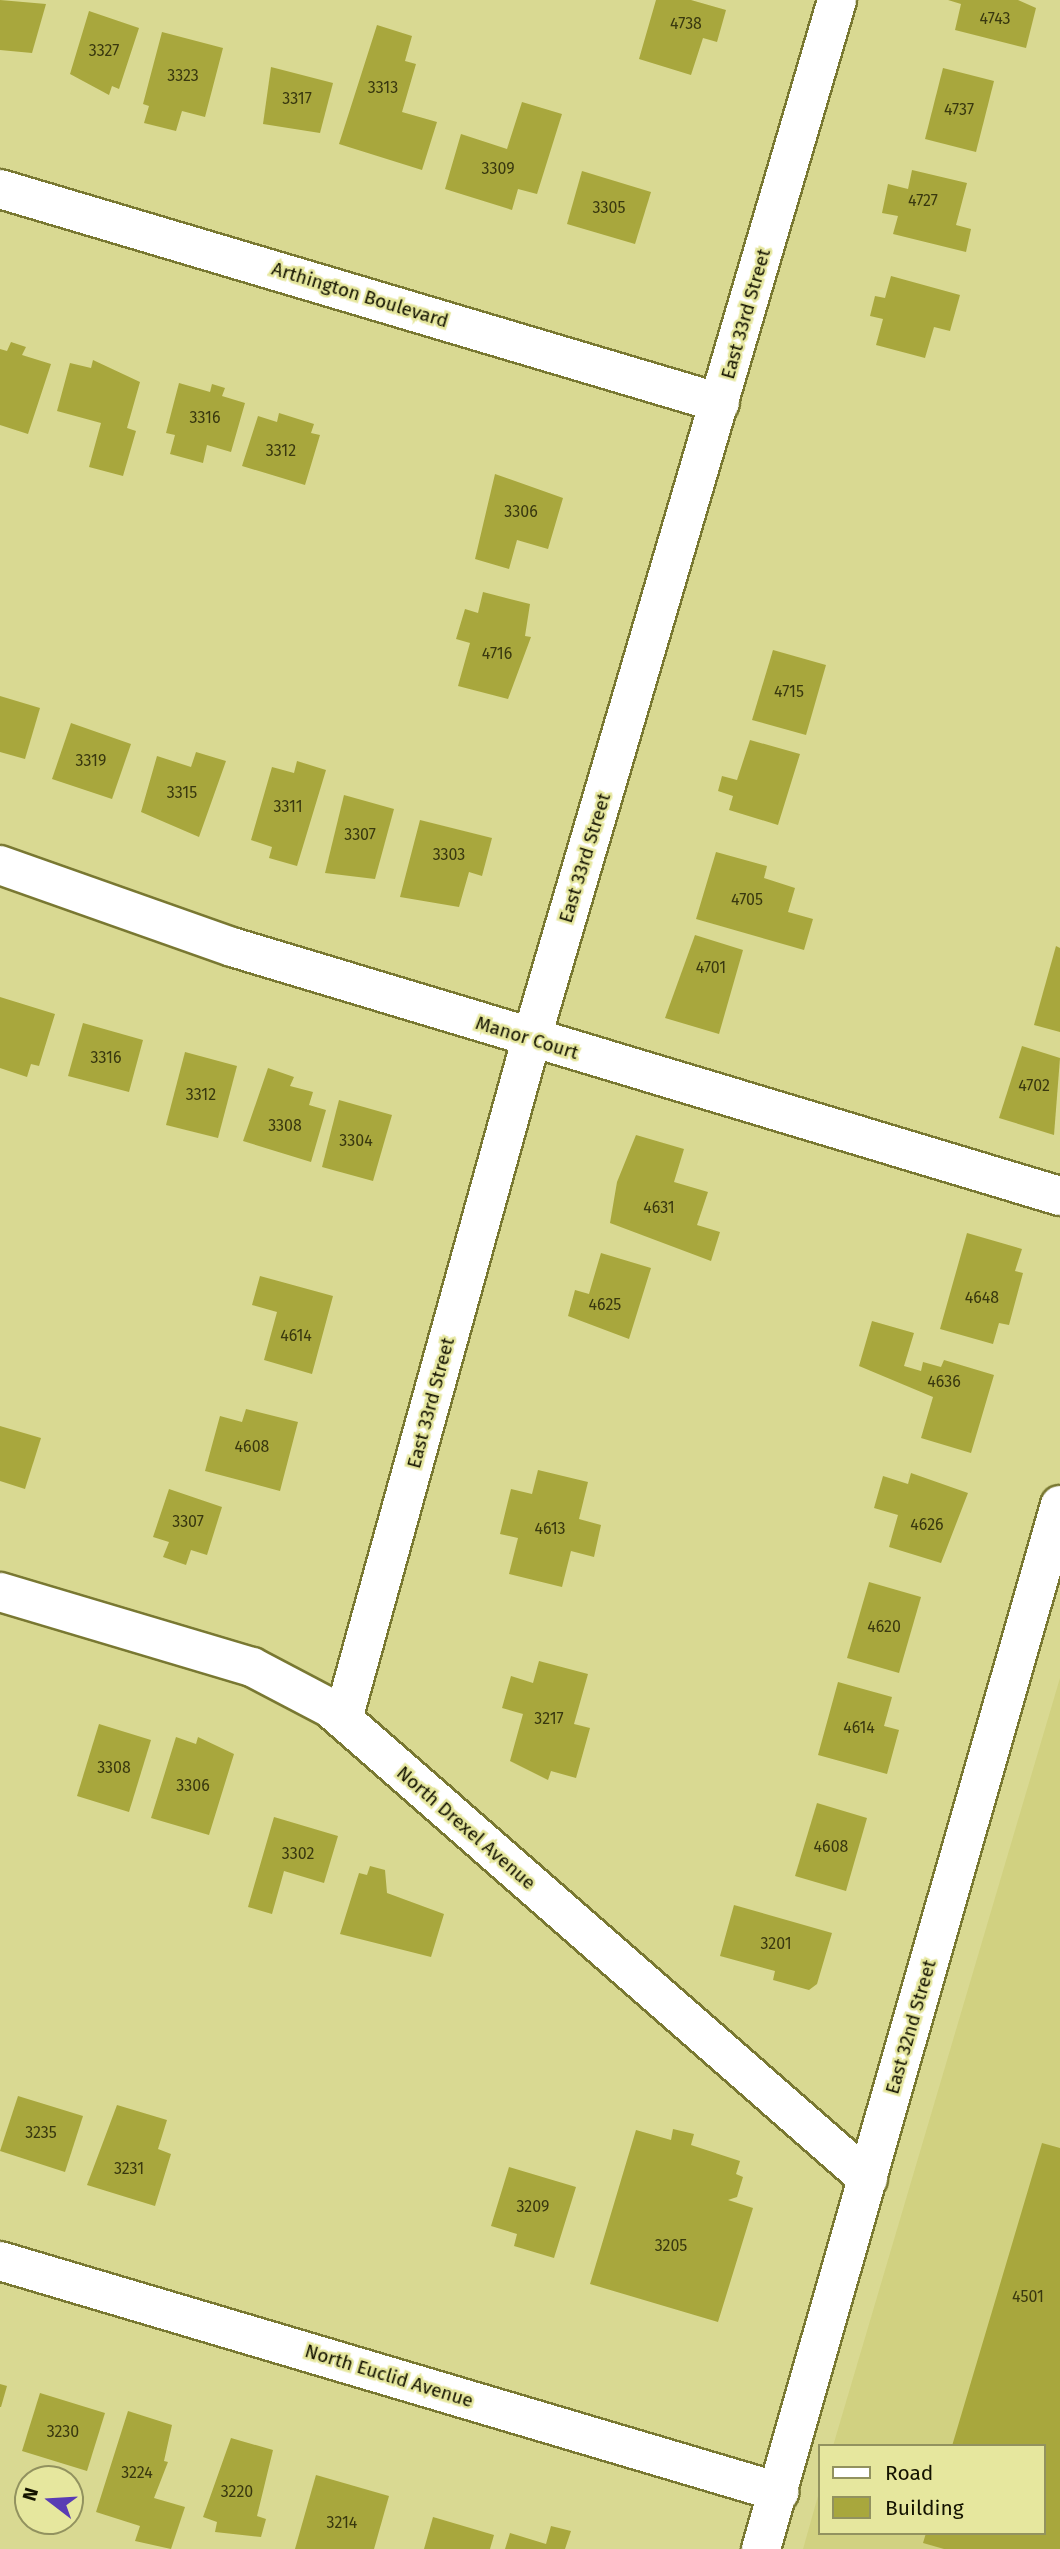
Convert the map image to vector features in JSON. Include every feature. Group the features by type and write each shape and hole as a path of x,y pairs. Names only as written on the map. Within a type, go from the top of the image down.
{"street":[{"name":"East 33rd Street","path":"343,1719 531,1040 837,0"},
{"name":"Arthington Boulevard","path":"0,189 720,403"},
{"name":"Manor Court","path":"0,865 193,934 531,1040 1060,1196"},
{"name":"East 32nd Street","path":"761,2549 1060,1505"},
{"name":"North Drexel Avenue","path":"0,1592 252,1667 343,1719 868,2179"},
{"name":"North Euclid Avenue","path":"0,2261 779,2492"}],"shaded area":[{"path":"1060,1678 1060,2549 803,2549 818,2496 818,2535 1046,2535 1046,2444 834,2444"}],"building":[{"path":"0,0 46,4 32,53 0,50"},
{"path":"656,0 691,0 726,10 717,42 703,38 691,75 639,59"},
{"path":"948,0 1018,0 1036,8 1026,48 955,30 961,4"},
{"path":"89,11 139,28 119,89 112,86 109,95 70,74"},
{"path":"377,25 412,36 405,61 416,64 402,112 437,122 422,170 339,144"},
{"path":"162,32 223,48 205,117 182,111 176,131 144,123 149,106 143,104"},
{"path":"271,67 333,83 320,133 263,124"},
{"path":"943,68 994,81 976,152 925,139"},
{"path":"522,102 562,114 537,194 518,189 512,210 445,189 461,134 507,149"},
{"path":"912,170 967,183 956,225 971,229 966,252 893,234 898,216 882,213 888,184 908,189"},
{"path":"582,171 651,192 635,244 567,224"},
{"path":"891,276 960,295 950,331 934,327 925,358 876,345 883,319 870,316 875,296 885,298"},
{"path":"11,342 26,347 22,355 51,364 28,434 0,425 0,349 7,351"},
{"path":"93,360 140,382 127,428 136,431 123,476 89,467 101,423 57,411 70,363 91,368"},
{"path":"179,383 210,392 212,384 225,388 222,396 245,403 231,452 207,445 203,463 170,454 175,435 166,433"},
{"path":"279,413 314,424 311,433 320,435 305,485 242,466 258,416 277,422"},
{"path":"495,474 563,498 548,549 517,540 509,569 475,559"},
{"path":"483,592 530,604 525,636 531,637 508,699 458,686 470,643 456,639 465,609 478,613"},
{"path":"773,650 826,665 806,735 752,720"},
{"path":"0,696 40,708 25,759 0,752"},
{"path":"71,723 131,744 112,799 52,779"},
{"path":"750,740 800,754 778,825 729,810 733,796 718,791 722,776 737,780"},
{"path":"196,752 226,761 199,837 141,812 157,756 191,767"},
{"path":"297,761 326,770 297,866 269,858 272,847 251,840 272,767 294,773"},
{"path":"344,795 394,809 375,879 325,873"},
{"path":"420,820 492,838 482,876 469,872 459,907 400,897"},
{"path":"716,852 767,866 764,878 795,888 788,912 813,919 804,950 696,919"},
{"path":"695,935 743,950 719,1034 665,1018"},
{"path":"1056,946 1060,948 1060,1032 1034,1025"},
{"path":"0,997 55,1014 39,1066 31,1064 27,1077 0,1068"},
{"path":"83,1023 143,1040 129,1092 68,1076"},
{"path":"1022,1046 1060,1058 1054,1135 999,1118"},
{"path":"185,1052 237,1066 218,1138 166,1125"},
{"path":"268,1068 294,1077 290,1086 313,1092 309,1105 326,1110 311,1162 243,1141"},
{"path":"339,1100 392,1115 373,1181 322,1167"},
{"path":"636,1135 684,1149 674,1182 708,1192 697,1225 720,1232 711,1261 610,1223 617,1182"},
{"path":"967,1233 1022,1249 1015,1271 1023,1273 1009,1325 999,1323 993,1344 940,1329"},
{"path":"601,1253 651,1268 629,1339 568,1316 575,1290 589,1294"},
{"path":"260,1276 333,1296 312,1374 264,1360 277,1312 252,1305"},
{"path":"872,1321 914,1333 904,1366 921,1371 923,1362 941,1367 944,1360 994,1375 971,1453 921,1438 933,1397 859,1366"},
{"path":"246,1409 298,1422 280,1491 205,1471 220,1416 242,1422"},
{"path":"0,1426 41,1438 25,1489 0,1481"},
{"path":"538,1470 588,1482 579,1519 601,1525 594,1557 571,1551 562,1587 509,1574 518,1538 500,1534 511,1489 532,1494"},
{"path":"911,1473 968,1493 941,1563 889,1547 898,1515 874,1508 883,1476 908,1484"},
{"path":"169,1489 222,1507 207,1555 191,1550 186,1565 163,1557 169,1542 153,1537"},
{"path":"869,1582 921,1597 899,1673 847,1658"},
{"path":"539,1661 588,1674 574,1724 590,1728 576,1778 551,1771 548,1780 510,1761 523,1714 502,1708 511,1676 533,1683"},
{"path":"838,1682 892,1697 884,1726 899,1730 887,1774 818,1755"},
{"path":"99,1724 151,1740 129,1812 77,1796"},
{"path":"176,1737 196,1744 198,1737 234,1754 209,1835 151,1818"},
{"path":"817,1803 867,1818 846,1891 795,1876"},
{"path":"274,1817 338,1836 324,1883 284,1871 272,1914 248,1907"},
{"path":"370,1866 385,1870 387,1893 444,1914 431,1957 340,1934 359,1873 367,1875"},
{"path":"734,1905 832,1933 817,1984 809,1990 773,1980 775,1971 720,1956"},
{"path":"18,2096 83,2116 65,2172 0,2151"},
{"path":"117,2105 167,2120 158,2149 171,2154 155,2206 87,2185"},
{"path":"673,2129 694,2134 691,2145 740,2161 736,2174 743,2177 737,2197 728,2200 753,2208 718,2322 590,2284 636,2130 671,2140"},
{"path":"1042,2143 1060,2148 1060,2549 944,2549 923,2543 925,2535 1046,2535 1046,2444 953,2444"},
{"path":"509,2167 576,2187 554,2258 514,2246 517,2234 491,2226"},
{"path":"0,2384 7,2386 1,2407 0,2407"},
{"path":"40,2393 105,2413 87,2471 84,2470 84,2465 68,2465 22,2451"},
{"path":"128,2411 172,2425 164,2461 168,2462 154,2498 185,2507 171,2549 135,2541 140,2526 96,2512"},
{"path":"231,2438 273,2450 257,2516 266,2519 261,2537 215,2532 217,2522 203,2517"},
{"path":"316,2475 389,2496 374,2549 295,2549"},
{"path":"433,2517 494,2535 490,2549 424,2549"},
{"path":"551,2526 571,2531 565,2549 505,2549 510,2533 546,2544"}]}
